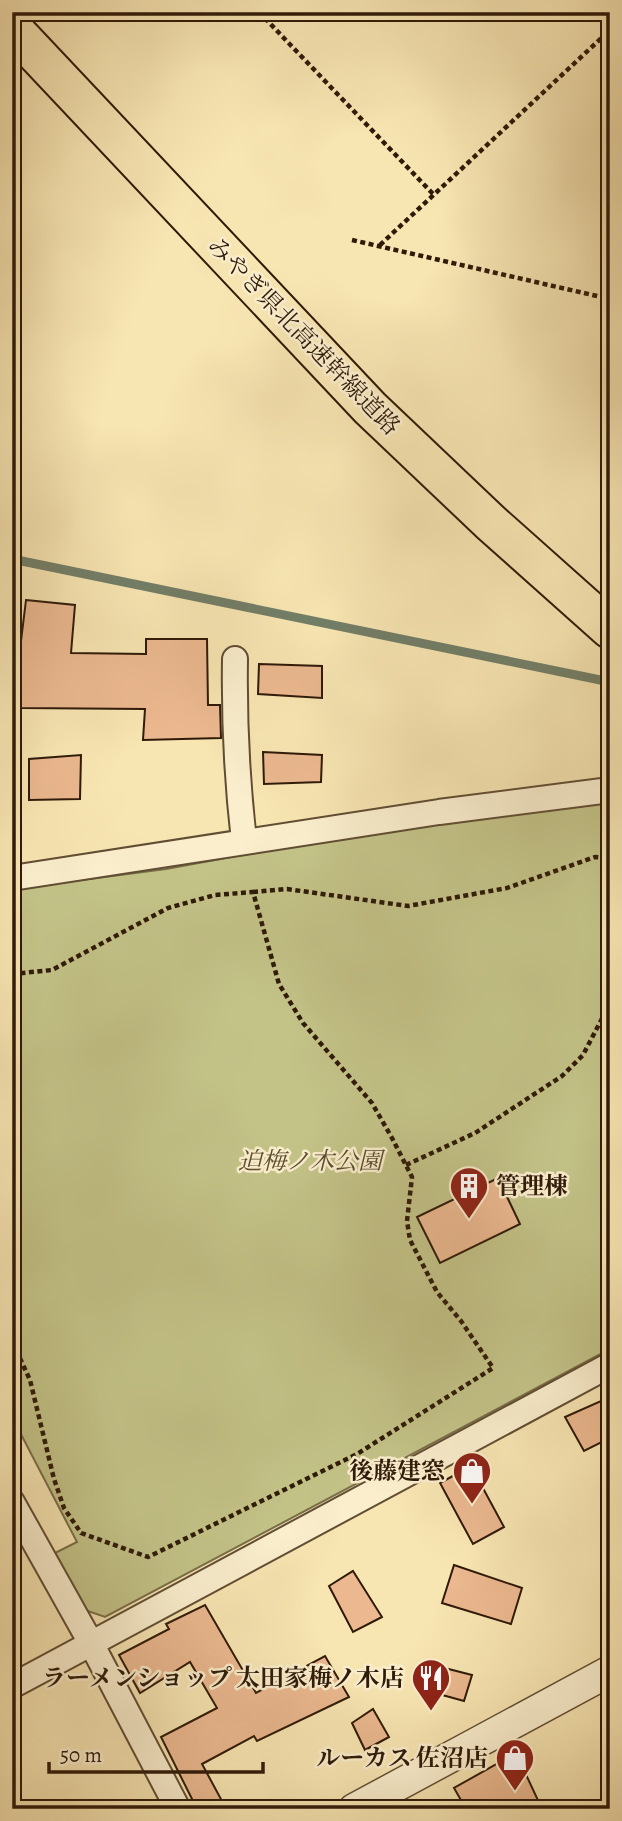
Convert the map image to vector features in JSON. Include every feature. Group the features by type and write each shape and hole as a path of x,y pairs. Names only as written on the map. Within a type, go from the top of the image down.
{"main road":[{"name":"みやぎ県北高速幹線道路","path":"12,29 370,408 603,624"}],"street":[{"path":"235,659 237,786 244,841"},
{"path":"12,877 244,841 610,790"},
{"path":"12,1686 610,1365"},
{"path":"12,1502 92,1644 178,1809"},
{"path":"354,1809 610,1671"}],"path":[{"path":"259,12 434,195"},
{"path":"380,245 610,30"},
{"path":"352,240 610,299"},
{"path":"12,974 51,970 168,908 215,895 287,890 408,906 507,888 595,857 610,858"},
{"path":"12,1341 30,1380 54,1479 64,1508 81,1533 148,1556 357,1454 493,1368 461,1321 437,1292 410,1240 407,1221 412,1177 372,1103 303,1023 279,984 253,892"},
{"path":"405,1166 475,1133 562,1076 583,1055 610,1000"}],"green space":[{"name":"迫梅ノ木公園","path":"610,801 610,1349 105,1617 82,1609 55,1553 77,1542 12,1417 12,889 166,869 352,835"}],"building":[{"path":"26,600 75,605 71,653 146,654 146,639 207,639 208,705 220,705 221,738 143,740 145,709 21,708 21,641"},
{"path":"259,664 322,666 322,698 258,694"},
{"path":"263,752 322,755 321,782 264,784"},
{"path":"81,755 80,799 29,800 29,759"},
{"name":"管理棟","path":"498,1178 520,1224 440,1263 417,1217"},
{"path":"601,1401 610,1419 610,1438 584,1451 565,1417"},
{"name":"後藤建窓","path":"471,1466 504,1527 473,1544 440,1483"},
{"path":"454,1565 522,1588 511,1624 442,1603"},
{"path":"353,1571 382,1617 353,1632 329,1586"},
{"path":"205,1605 256,1693 325,1656 349,1697 257,1741 254,1736 202,1764 222,1801 207,1809 197,1809 161,1737 217,1708 190,1662 140,1693 119,1655 169,1629 166,1624"},
{"path":"425,1663 472,1675 464,1701 417,1688"},
{"path":"373,1709 389,1737 365,1750 352,1723"},
{"path":"516,1753 542,1809 466,1809 454,1788"}],"waterway":[{"path":"12,559 610,682"}],"place":[{"name":"管理棟","path":"469,1220"},
{"name":"後藤建窓","path":"472,1505"},
{"name":"ラーメンショップ 太田家梅ノ木店","path":"431,1712"},
{"name":"ルーカス 佐沼店","path":"515,1792"}]}
